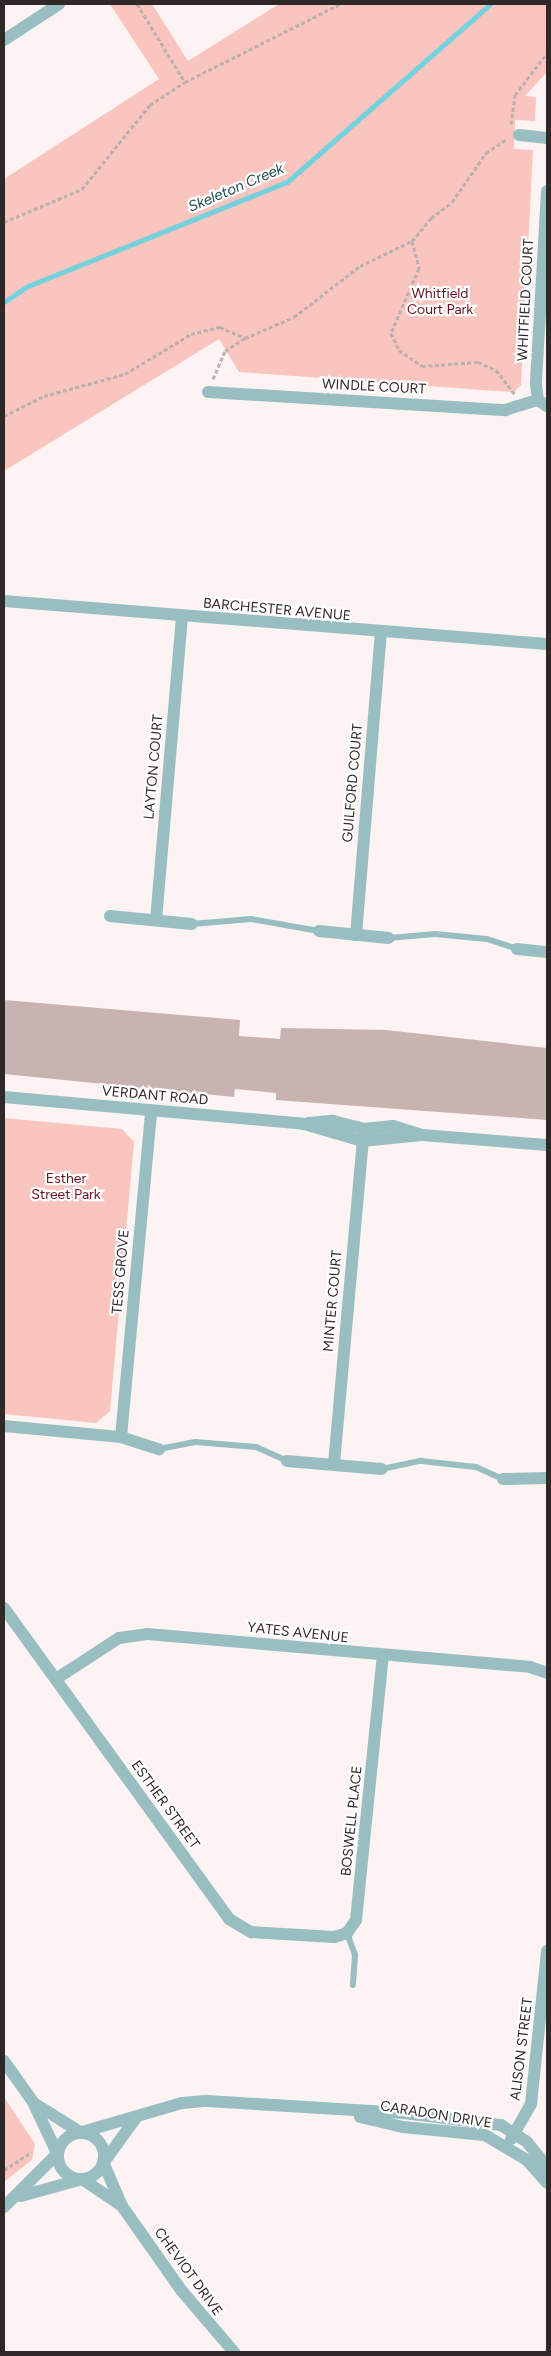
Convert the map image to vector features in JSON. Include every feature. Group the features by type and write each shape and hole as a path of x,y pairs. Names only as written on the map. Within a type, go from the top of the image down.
{"street":[{"path":"4,40 59,4"},
{"path":"519,135 547,138"},
{"name":"WHITFIELD COURT","path":"542,403 547,191"},
{"name":"WINDLE COURT","path":"208,392 504,410 522,404 542,403"},
{"name":"BARCHESTER AVENUE","path":"4,601 381,634 547,644"},
{"name":"LAYTON COURT","path":"156,920 182,617"},
{"name":"GUILFORD COURT","path":"356,935 381,634"},
{"path":"110,916 192,924"},
{"path":"319,932 389,938"},
{"path":"518,949 547,952"},
{"name":"VERDANT ROAD","path":"4,1097 304,1124 363,1135 422,1135 547,1145"},
{"name":"TESS GROVE","path":"121,1437 151,1111"},
{"name":"MINTER COURT","path":"334,1464 363,1135"},
{"path":"4,1426 121,1437 160,1450"},
{"path":"287,1461 382,1469"},
{"path":"504,1479 547,1478"},
{"name":"ESTHER STREET","path":"4,1608 238,1928 322,1938 348,1933"},
{"name":"YATES AVENUE","path":"56,1679 119,1638 147,1634 383,1656 530,1667 547,1672"},
{"name":"BOSWELL PLACE","path":"348,1933 359,1905 383,1656"},
{"name":"ALISON STREET","path":"507,2145 531,2104 545,2009 547,1951"},
{"path":"4,2060 33,2102 57,2153 62,2170 82,2180"},
{"name":"CARADON DRIVE","path":"81,2132 140,2114 207,2100 486,2120 515,2133 547,2167"},
{"path":"33,2102 81,2132 98,2140 103,2162"},
{"name":"CARADON DRIVE","path":"333,2110 403,2127 485,2135 507,2145 547,2183"},
{"path":"19,2196 82,2180 96,2174 140,2114"},
{"path":"4,2207 19,2196 57,2153 64,2139 81,2132"},
{"name":"CHEVIOT DRIVE","path":"103,2162 122,2206 181,2290 234,2352"},
{"name":"CHEVIOT DRIVE","path":"82,2180 122,2206"}],"lane":[{"path":"192,924 251,919 319,932"},
{"path":"389,938 435,934 487,939 518,949"},
{"path":"160,1450 195,1442 227,1444 256,1447 287,1461"},
{"path":"382,1469 421,1461 476,1467 504,1479"},
{"path":"348,1933 355,1955 353,1985"}],"path":[{"path":"137,4 185,82"},
{"path":"4,222 82,189 150,105 185,82 340,4"},
{"path":"208,392 225,351 245,338 294,316 360,266 412,241 431,218 452,202 486,153 508,138 516,95 547,53"},
{"path":"412,241 419,268 391,333 399,350 422,366 478,362 496,370 522,404"},
{"path":"4,416 44,396 125,374 191,334 220,327 245,338"},
{"path":"4,2170 32,2152"}],"green space":[{"name":"Whitfield Court Park","path":"110,4 152,4 188,61 279,4 547,4 547,72 525,96 536,97 535,121 515,120 514,149 533,150 521,385 514,392 239,372 219,339 4,471 4,179 159,79"},
{"name":"Esther Street Park","path":"4,1118 122,1129 134,1142 110,1411 96,1423 4,1414"},
{"path":"4,2097 35,2144 32,2160 4,2182"}],"building":[{"path":"4,1000 240,1020 239,1036 280,1039 281,1028 386,1030 547,1048 547,1120 276,1100 276,1093 235,1089 234,1097 4,1074"}],"waterway":[{"name":"Skeleton Creek","path":"4,302 28,286 287,182 490,4"}]}
